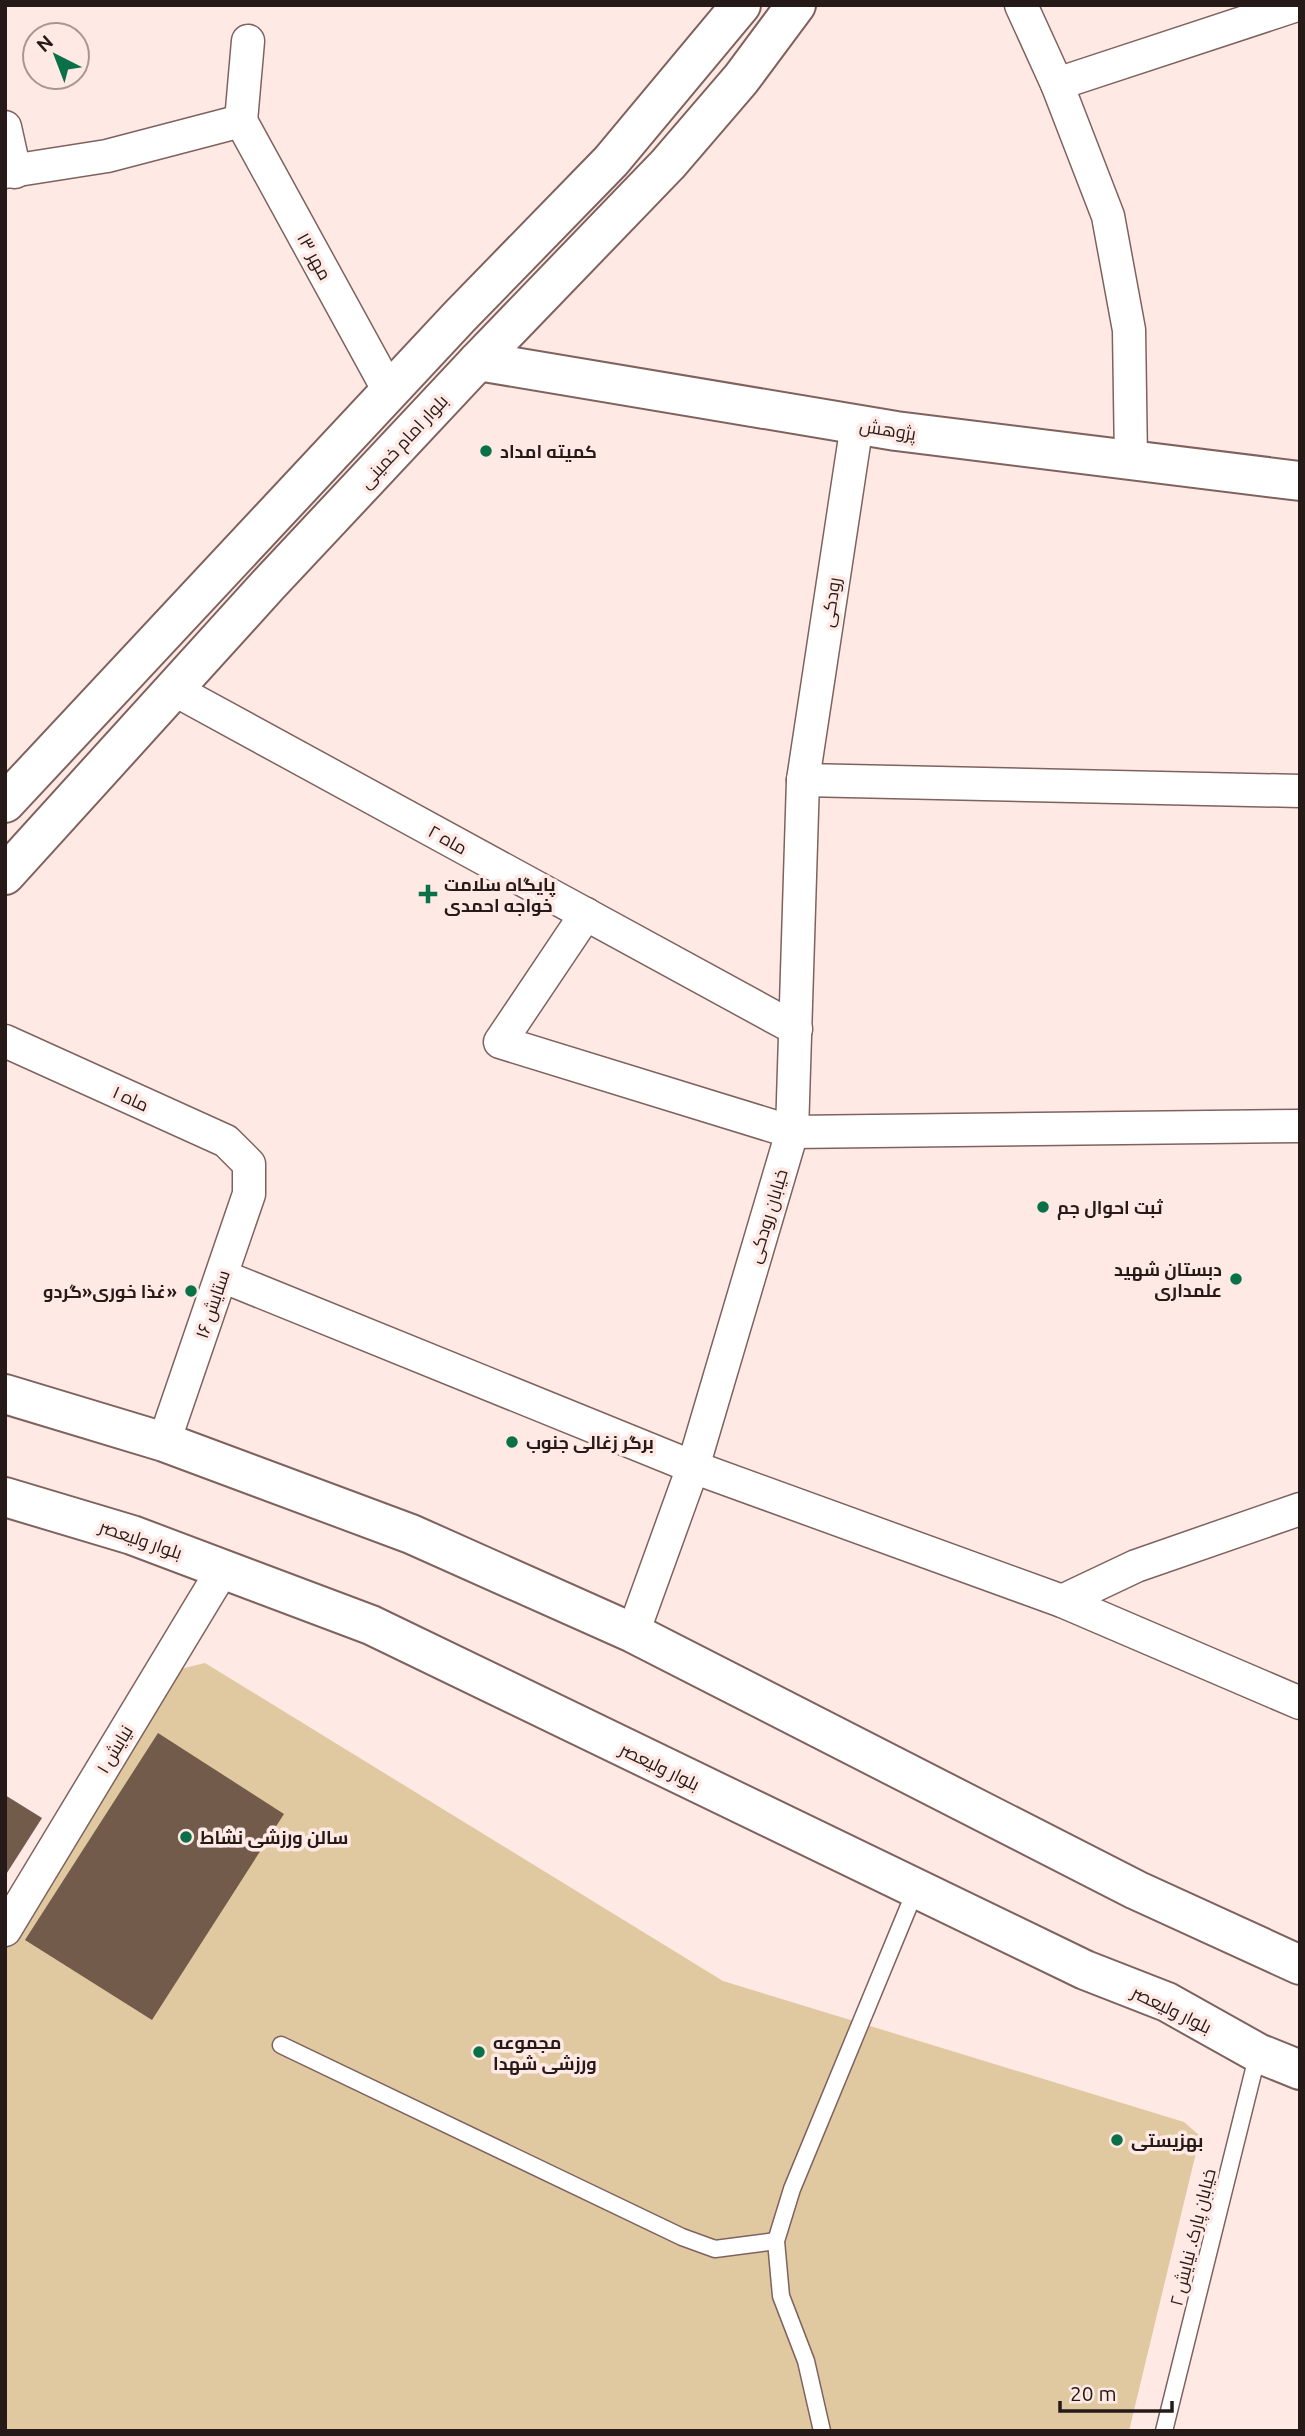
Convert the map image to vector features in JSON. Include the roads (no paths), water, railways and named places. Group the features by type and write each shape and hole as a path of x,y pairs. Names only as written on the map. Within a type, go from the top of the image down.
{"street":[{"path":"5,803 389,391 611,161 741,5"},
{"name":"بلوار امام خمینی","path":"5,875 268,585 667,164 741,79 796,5"},
{"path":"1021,5 1057,84 1108,216 1129,330 1131,461"},
{"path":"1057,84 1297,5"},
{"path":"5,127 10,172 107,156 241,121 248,41"},
{"name":"مهر ۱۳","path":"241,121 389,391"},
{"name":"پژوهش","path":"478,361 896,432 1300,481"},
{"name":"رودکی","path":"803,780 857,424"},
{"name":"ماه ۲","path":"173,689 796,1029"},
{"path":"803,780 1300,791"},
{"name":"خیابان رودکی","path":"633,1633 693,1467 792,1132 803,780"},
{"path":"586,914 500,1042 792,1132 1300,1126"},
{"name":"ماه ۱","path":"5,1041 226,1141 249,1164"},
{"name":"ستایش ۱۶","path":"164,1442 249,1194 249,1164"},
{"path":"222,1276 693,1467 1062,1601 1300,1703"},
{"path":"5,1394 164,1442 411,1534 633,1633 1136,1890 1300,1965"},
{"name":"بلوار ولیعصر","path":"5,1497 132,1535 371,1625 1085,1970 1167,2002 1258,2053 1300,2070"},
{"path":"1062,1601 1136,1566 1300,1509"},
{"name":"نیایش ۱","path":"5,1930 223,1569"}],"lane":[{"path":"822,2431 806,2361 782,2296 776,2241 792,2189 916,1889"},
{"path":"281,2045 682,2237 715,2249 776,2241"},
{"name":"خیابان پارک. نیایش ۲","path":"1164,2431 1258,2053"}],"place":[{"name":"کمیته امداد","path":"486,451"},
{"name":"پایگاه سلامت خواجه احمدی","path":"428,894"},
{"name":"ثبت احوال جم","path":"1043,1207"},
{"name":"دبستان شهید علمداری","path":"1236,1279"},
{"name":"غذا خوری«گردو»","path":"191,1291"},
{"name":"برگر زغالی جنوب","path":"512,1442"},
{"name":"سالن ورزشی نشاط","path":"186,1837"},
{"name":"مجموعه ورزشی شهدا","path":"479,2052"},
{"name":"بهزیستی","path":"1117,2140"}]}
